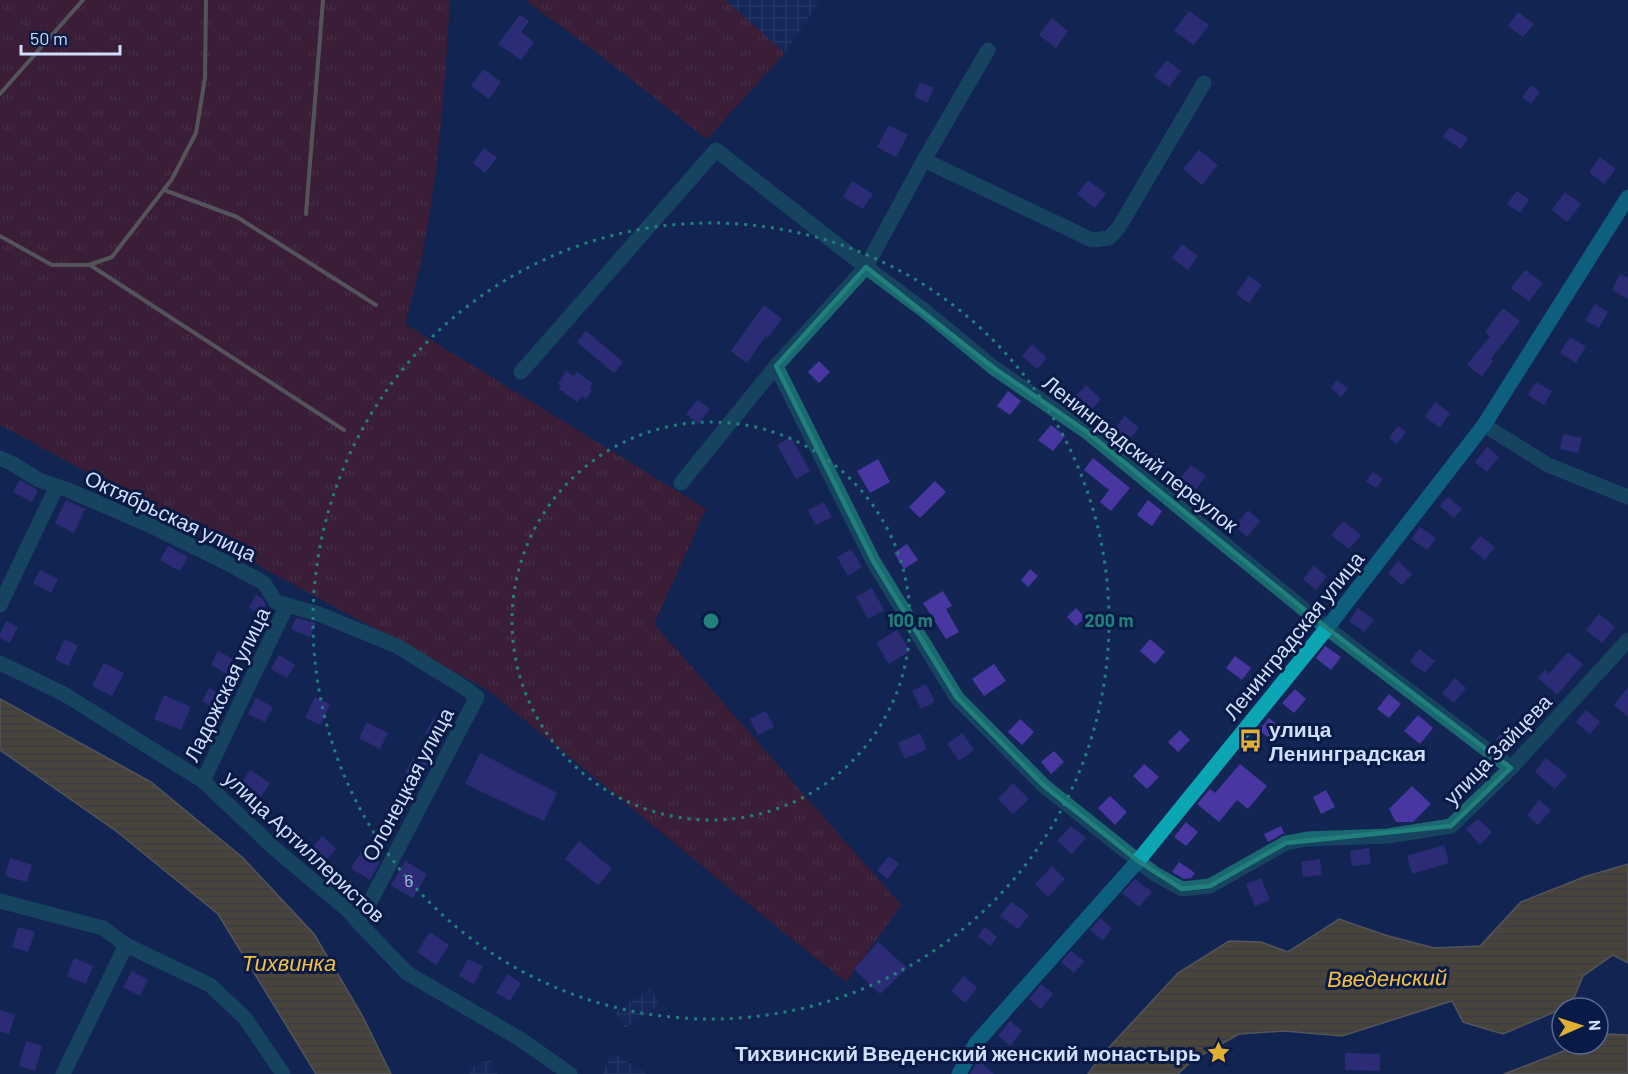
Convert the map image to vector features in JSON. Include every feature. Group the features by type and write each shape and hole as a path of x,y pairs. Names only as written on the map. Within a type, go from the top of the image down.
{"main road":[{"name":"Ленинградская улица","path":"959,1074 976,1043 1138,861 1327,628 1484,425 1628,197"}],"street":[{"path":"681,483 776,366 866,267 924,160 988,50"},
{"path":"924,160 1092,240 1109,238 1119,227 1204,84"},
{"name":"Ленинградский переулок","path":"521,372 716,150 925,311 994,368 1086,431 1327,628 1511,768"},
{"name":"улица Зайцева","path":"776,366 873,561 957,698 1044,786 1155,874 1182,889 1210,886 1287,843 1307,838 1388,836 1451,826 1511,768 1628,640"},
{"path":"1484,425 1548,465 1628,497"},
{"name":"Октябрьская улица","path":"0,458 39,480 147,524 225,562 264,583 276,602 319,614 397,646 477,697"},
{"path":"0,605 57,486"},
{"name":"Ладожская улица","path":"204,780 287,605"},
{"name":"улица Артиллеристов","path":"0,663 64,694 204,780 274,848 350,912 407,973 520,1039 570,1074"},
{"name":"Олонецкая улица","path":"359,923 477,697"},
{"path":"0,901 104,928 126,945 210,985 245,1018 283,1074"},
{"path":"63,1074 126,945"}],"highlighted area":[{"path":"866,267 994,368 1086,431 1327,628 1511,768 1451,826 1286,843 1210,886 1182,889 1138,861 1044,786 957,698 873,561 776,366"}],"shaded area":[{"path":"725,0 820,0 785,53"},
{"path":"650,989 660,1005 625,1028 615,1012"},
{"path":"613,1053 647,1074 602,1073"},
{"path":"490,1059 497,1074 470,1074 468,1069"}],"green space":[{"path":"0,0 450,0 437,159 429,221 405,324 706,509 654,624 901,905 846,982 488,690 0,425"},
{"path":"525,0 725,0 785,53 707,139"}],"water":[{"name":"Тихвинка","path":"0,699 151,782 242,857 314,934 362,1015 391,1074 316,1074 218,914 116,831 0,750"},
{"name":"Введенский","path":"1628,864 1628,963 1613,955 1583,976 1575,996 1550,996 1550,1014 1503,1034 1463,1022 1452,1001 1342,1036 1284,1031 1239,1034 1193,1060 1178,1074 1088,1074 1102,1055 1178,973 1229,941 1261,942 1288,952 1339,919 1385,935 1434,948 1480,946 1521,902 1584,877"},
{"path":"1610,1034 1628,1035 1628,1074 1504,1074 1551,1056 1610,1056"}],"building":[{"path":"1189,11 1209,25 1194,45 1174,31"},
{"path":"1518,12 1534,24 1523,37 1508,26"},
{"path":"520,15 529,21 521,32 534,42 521,60 498,44"},
{"path":"1052,18 1068,31 1056,48 1039,35"},
{"path":"1167,60 1181,71 1169,87 1154,76"},
{"path":"484,69 501,82 489,99 471,86"},
{"path":"920,82 934,88 927,103 914,96"},
{"path":"1531,85 1540,92 1531,104 1522,97"},
{"path":"889,125 908,135 896,157 877,147"},
{"path":"1450,127 1468,138 1461,149 1443,137"},
{"path":"484,148 497,158 485,173 473,163"},
{"path":"1199,150 1218,165 1202,185 1183,169"},
{"path":"1600,157 1616,169 1604,184 1589,172"},
{"path":"1088,180 1106,194 1095,208 1077,194"},
{"path":"852,181 873,194 863,209 843,197"},
{"path":"1517,191 1529,200 1520,213 1507,204"},
{"path":"1565,192 1581,204 1567,222 1552,210"},
{"path":"1182,244 1198,256 1188,270 1172,258"},
{"path":"1525,270 1543,283 1529,301 1511,288"},
{"path":"1620,274 1628,278 1628,299 1612,290"},
{"path":"1249,276 1262,285 1249,303 1236,294"},
{"path":"1595,304 1608,312 1599,328 1585,320"},
{"path":"764,305 782,319 768,338 766,336 747,363 731,351"},
{"path":"1503,308 1520,321 1491,359 1493,361 1482,376 1467,365 1490,336 1485,332"},
{"path":"586,331 623,362 614,373 577,342"},
{"path":"1570,337 1586,346 1576,363 1560,353"},
{"path":"1032,344 1047,358 1037,369 1022,356"},
{"path":"819,361 830,372 819,383 808,372"},
{"path":"566,371 574,376 577,372 593,383 590,388 592,390 586,399 582,396 577,402 559,389 561,386 558,384"},
{"path":"1337,380 1348,389 1341,397 1331,388"},
{"path":"1536,382 1552,391 1544,405 1528,395"},
{"path":"1086,385 1101,399 1088,414 1072,400"},
{"path":"1008,391 1021,401 1010,415 997,406"},
{"path":"698,400 710,409 698,424 686,414"},
{"path":"1435,402 1450,413 1440,428 1425,417"},
{"path":"1125,416 1139,428 1127,442 1113,430"},
{"path":"1051,425 1065,436 1053,451 1038,440"},
{"path":"1398,426 1406,432 1397,444 1389,438"},
{"path":"1563,434 1582,438 1578,453 1560,449"},
{"path":"791,437 810,471 796,479 777,445"},
{"path":"1487,447 1499,457 1487,472 1475,462"},
{"path":"1158,453 1168,462 1159,474 1148,464"},
{"path":"1093,458 1130,488 1111,511 1100,502 1109,490 1084,470"},
{"path":"878,459 890,482 870,493 857,471"},
{"path":"1191,465 1206,476 1192,494 1177,483"},
{"path":"1373,472 1383,479 1376,488 1366,481"},
{"path":"20,480 38,490 32,502 13,492"},
{"path":"935,481 946,492 920,518 909,507"},
{"path":"1448,497 1462,509 1454,518 1440,506"},
{"path":"66,500 85,509 74,533 55,523"},
{"path":"1148,500 1162,511 1152,526 1137,515"},
{"path":"824,502 832,517 816,525 808,510"},
{"path":"1248,510 1260,521 1247,537 1235,526"},
{"path":"1343,521 1361,535 1349,549 1331,535"},
{"path":"1420,527 1436,538 1427,550 1411,539"},
{"path":"1480,536 1495,547 1485,560 1470,548"},
{"path":"907,544 918,560 904,569 894,553"},
{"path":"168,546 188,557 180,571 160,560"},
{"path":"851,549 862,567 848,576 837,557"},
{"path":"1398,561 1412,574 1402,585 1388,573"},
{"path":"1314,565 1327,577 1316,590 1303,579"},
{"path":"1030,569 1038,576 1028,587 1021,580"},
{"path":"40,570 58,579 51,593 33,583"},
{"path":"872,588 884,610 868,619 856,597"},
{"path":"943,591 952,606 946,609 959,632 946,639 923,603"},
{"path":"256,595 263,599 266,605 261,615 249,608"},
{"path":"1076,608 1085,618 1076,626 1067,617"},
{"path":"1358,608 1374,620 1364,632 1349,621"},
{"path":"1599,614 1615,627 1602,643 1586,630"},
{"path":"296,618 316,623 310,637 291,629"},
{"path":"6,621 18,627 10,643 0,638"},
{"path":"897,630 910,651 889,664 876,643"},
{"path":"65,639 78,646 68,666 55,659"},
{"path":"1150,639 1165,652 1155,664 1140,651"},
{"path":"1325,646 1341,657 1331,670 1316,658"},
{"path":"1419,649 1435,661 1425,673 1410,662"},
{"path":"218,651 238,662 231,676 211,665"},
{"path":"1568,652 1583,664 1557,695 1538,678 1545,670 1549,674"},
{"path":"279,655 295,665 287,678 271,669"},
{"path":"1235,656 1251,668 1242,680 1226,668"},
{"path":"104,663 124,673 112,696 92,686"},
{"path":"994,664 1006,681 984,696 972,679"},
{"path":"1455,678 1466,688 1454,703 1442,693"},
{"path":"926,684 935,702 921,709 912,691"},
{"path":"1628,687 1628,717 1614,705"},
{"path":"209,688 224,696 217,709 202,701"},
{"path":"1295,689 1306,699 1294,713 1282,703"},
{"path":"1389,694 1401,704 1389,718 1377,709"},
{"path":"164,695 191,707 181,730 154,719"},
{"path":"315,697 330,704 321,725 305,718"},
{"path":"256,698 273,707 265,722 248,714"},
{"path":"1586,710 1600,722 1590,734 1576,722"},
{"path":"766,711 774,727 758,735 750,719"},
{"path":"1418,715 1433,728 1420,744 1404,731"},
{"path":"434,717 451,725 442,742 425,734"},
{"path":"1269,718 1284,730 1274,742 1259,730"},
{"path":"1020,719 1034,732 1022,745 1008,732"},
{"path":"367,722 388,733 380,749 359,738"},
{"path":"1509,724 1520,734 1508,748 1496,739"},
{"path":"1180,730 1190,740 1178,752 1168,742"},
{"path":"920,733 927,749 905,759 898,743"},
{"path":"962,733 974,750 959,761 947,744"},
{"path":"1054,751 1064,762 1051,774 1041,762"},
{"path":"480,753 557,793 544,821 465,784"},
{"path":"415,755 431,763 421,781 405,773"},
{"path":"1546,758 1567,775 1555,789 1535,772"},
{"path":"1144,764 1159,777 1147,789 1133,776"},
{"path":"1240,764 1267,786 1248,809 1237,800 1219,822 1197,804 1210,789 1215,793"},
{"path":"1478,764 1490,773 1477,787 1466,778"},
{"path":"250,770 270,783 255,806 235,793"},
{"path":"1013,783 1029,799 1013,814 998,799"},
{"path":"1412,786 1431,804 1413,822 1396,822 1389,809"},
{"path":"1326,790 1335,807 1321,814 1313,797"},
{"path":"395,795 410,804 401,820 386,811"},
{"path":"1110,796 1127,812 1115,825 1098,808"},
{"path":"1539,800 1551,810 1538,825 1527,815"},
{"path":"1478,819 1492,832 1480,845 1466,829"},
{"path":"1186,822 1198,832 1186,846 1174,837"},
{"path":"1071,826 1086,838 1072,854 1057,841"},
{"path":"1281,826 1284,833 1268,842 1264,834"},
{"path":"322,836 336,849 321,866 306,854"},
{"path":"579,841 612,869 598,885 565,859"},
{"path":"1444,845 1449,863 1412,874 1407,856"},
{"path":"1369,848 1371,864 1352,866 1350,851"},
{"path":"362,851 380,862 370,880 351,868"},
{"path":"889,856 899,864 887,879 877,870"},
{"path":"10,858 32,865 27,882 5,876"},
{"path":"1320,859 1322,875 1303,877 1301,862"},
{"path":"405,861 427,874 413,898 391,885"},
{"path":"1179,862 1195,873 1191,878 1184,879 1172,872"},
{"path":"1052,866 1065,879 1048,897 1035,884"},
{"path":"1261,878 1270,900 1255,906 1246,884"},
{"path":"1135,879 1152,892 1139,907 1122,893"},
{"path":"1011,902 1029,915 1018,929 1000,916"},
{"path":"1100,918 1112,928 1103,940 1090,930"},
{"path":"18,927 35,932 28,952 12,947"},
{"path":"985,927 997,937 990,946 978,936"},
{"path":"430,932 449,945 436,965 417,952"},
{"path":"878,942 907,968 880,994 854,969"},
{"path":"1071,951 1084,961 1074,973 1061,962"},
{"path":"74,958 93,966 86,984 67,976"},
{"path":"468,959 483,966 474,984 459,976"},
{"path":"132,971 148,980 140,996 123,987"},
{"path":"508,974 521,983 510,1001 496,993"},
{"path":"964,976 977,988 965,1003 951,991"},
{"path":"1041,984 1053,994 1041,1009 1029,999"},
{"path":"0,1010 15,1015 9,1034 0,1031"},
{"path":"1010,1021 1022,1031 1010,1046 998,1036"},
{"path":"26,1041 42,1046 35,1071 19,1066"},
{"path":"1345,1053 1380,1054 1380,1071 1345,1070"},
{"path":"978,1060 994,1074 970,1074"}],"waterway":[{"path":"0,94 83,0"},
{"path":"0,236 52,265 89,265 112,257 172,179 196,133 205,78 206,0"},
{"path":"306,214 323,0"},
{"path":"164,190 237,217 376,305"},
{"path":"90,265 344,430"}],"place":[{"name":"улица Ленинградская","path":"1251,740"},
{"name":"Тихвинский Введенский женский монастырь","path":"1219,1052"}]}
